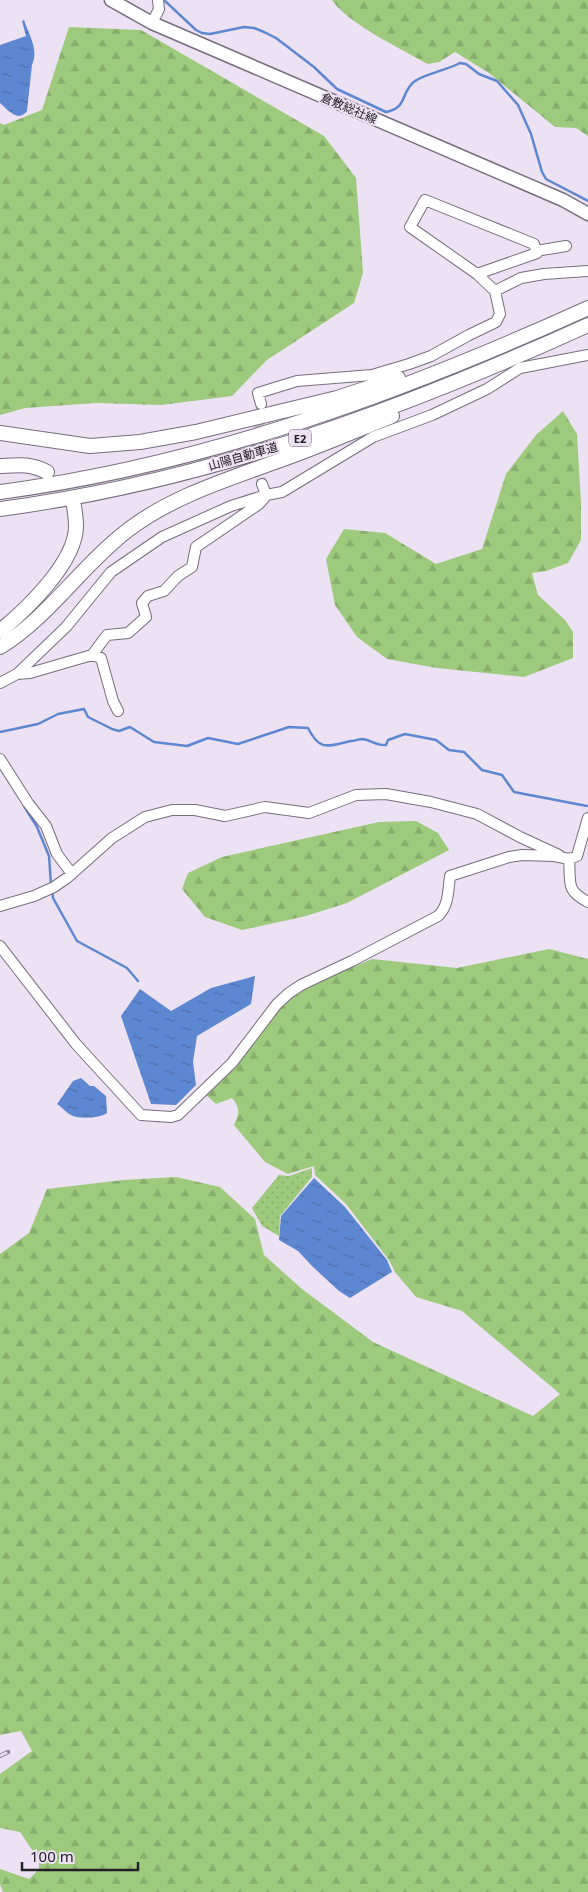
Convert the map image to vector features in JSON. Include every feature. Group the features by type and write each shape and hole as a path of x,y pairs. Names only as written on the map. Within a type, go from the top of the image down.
{"highway":[{"name":"山陽自動車道","path":"0,492 129,469 270,432 406,385 523,337 585,309"},
{"name":"山陽自動車道","path":"0,509 133,485 273,447 411,400 588,325"},
{"path":"0,434 90,446 140,442 178,435 337,398 523,337"},
{"path":"0,647 35,619 94,559 128,529 166,506 227,480 326,444 431,400 528,352"},
{"path":"0,466 23,464 36,466 46,472"},
{"path":"0,631 29,605 54,576 65,559 73,541 76,527 74,506"}],"main road":[{"name":"倉敷総社線","path":"111,0 152,23 563,200 588,214"}],"street":[{"path":"152,23 159,9 158,0"},
{"path":"261,404 258,393 297,381 372,375 431,356 469,334 496,322 500,314 495,291 477,274 410,227 425,200 534,244 536,251"},
{"path":"477,274 537,253 536,251 566,246"},
{"path":"495,291 521,278 544,274 588,271"},
{"path":"0,682 17,674 66,627 111,572 162,537 231,506 282,492 373,436 432,415 487,389 520,368 588,355"},
{"path":"262,484 266,495"},
{"path":"92,655 107,635 128,633 146,617 142,602 148,596 164,591 178,576 192,567 196,547 259,504 266,495"},
{"path":"17,674 30,673 92,655 101,658 113,701 118,711"},
{"path":"0,759 28,803 46,826 55,850 72,874"},
{"path":"0,906 51,889 72,874 112,838 145,817 172,810 195,810 225,816 265,807 309,812 346,797 367,793 396,795 477,814 520,837 569,859"},
{"path":"0,946 76,1044 141,1115 171,1117 178,1115 232,1063 288,993 301,984 387,944 438,916 447,904 450,876 509,856 546,856 569,859 577,856 588,818"},
{"path":"569,859 571,890 576,896 588,902"}],"green space":[{"path":"332,0 588,0 588,136 576,128 555,127 489,73 455,52 439,62 428,64 362,26 339,9"},
{"path":"69,27 141,30 324,136 356,178 363,273 354,303 267,360 232,396 161,405 96,403 25,408 0,415 0,123 4,125 42,110"},
{"path":"563,411 577,434 581,540 568,563 546,571 532,573 538,595 565,620 573,632 573,658 524,677 437,668 387,659 357,637 335,605 326,559 344,529 385,533 436,564 482,549 506,474 536,435"},
{"path":"416,821 438,833 449,850 347,903 306,916 242,930 205,917 182,889 188,873 222,857 379,822"},
{"path":"549,949 588,959 588,1892 3,1892 0,1884 0,1869 29,1879 39,1869 39,1860 20,1832 0,1828 0,1774 32,1751 21,1731 0,1735 0,1254 29,1233 47,1189 123,1180 176,1177 220,1187 255,1219 264,1255 302,1289 373,1342 533,1416 560,1394 462,1311 416,1297 395,1272 389,1260 346,1204 315,1175 314,1166 288,1174 265,1162 234,1125 238,1111 237,1105 232,1098 216,1104 205,1094 281,1006 305,987 372,959 457,968"},
{"path":"312,1168 312,1177 280,1216 279,1236 262,1226 252,1208 279,1175 289,1176"}],"water":[{"path":"24,20 34,48 34,59 27,111 17,116 0,103 0,45 26,36 22,21"},
{"path":"255,976 251,1004 197,1036 193,1062 196,1085 176,1105 151,1104 121,1016 140,989 171,1011 211,988"},
{"path":"81,1078 106,1096 107,1113 95,1117 76,1117 57,1104 73,1081"},
{"path":"314,1178 345,1207 387,1260 392,1272 350,1298 339,1291 298,1251 279,1240 281,1216"}],"waterway":[{"path":"164,0 196,30 202,33 210,34 244,27 254,28 276,38 314,67 337,89 386,112 398,107 410,85 415,81 460,63 466,64 479,74 497,81 518,105 531,134 542,172 546,179 588,201"},
{"path":"0,732 38,724 58,714 84,709 88,717 112,729 119,731 130,727 154,742 187,746 208,738 238,744 289,727 308,728 312,736 325,745 363,739 379,745 386,745 388,740 405,734 436,740 449,750 464,752 482,770 502,775 514,792 587,806"},
{"path":"24,806 37,827 49,856 51,885"},
{"path":"52,890 53,898 77,941 127,968 138,981"}],"tunnel":[{"path":"261,404 256,460 262,484"}],"railway":[{"path":"0,1756 8,1752"}]}
